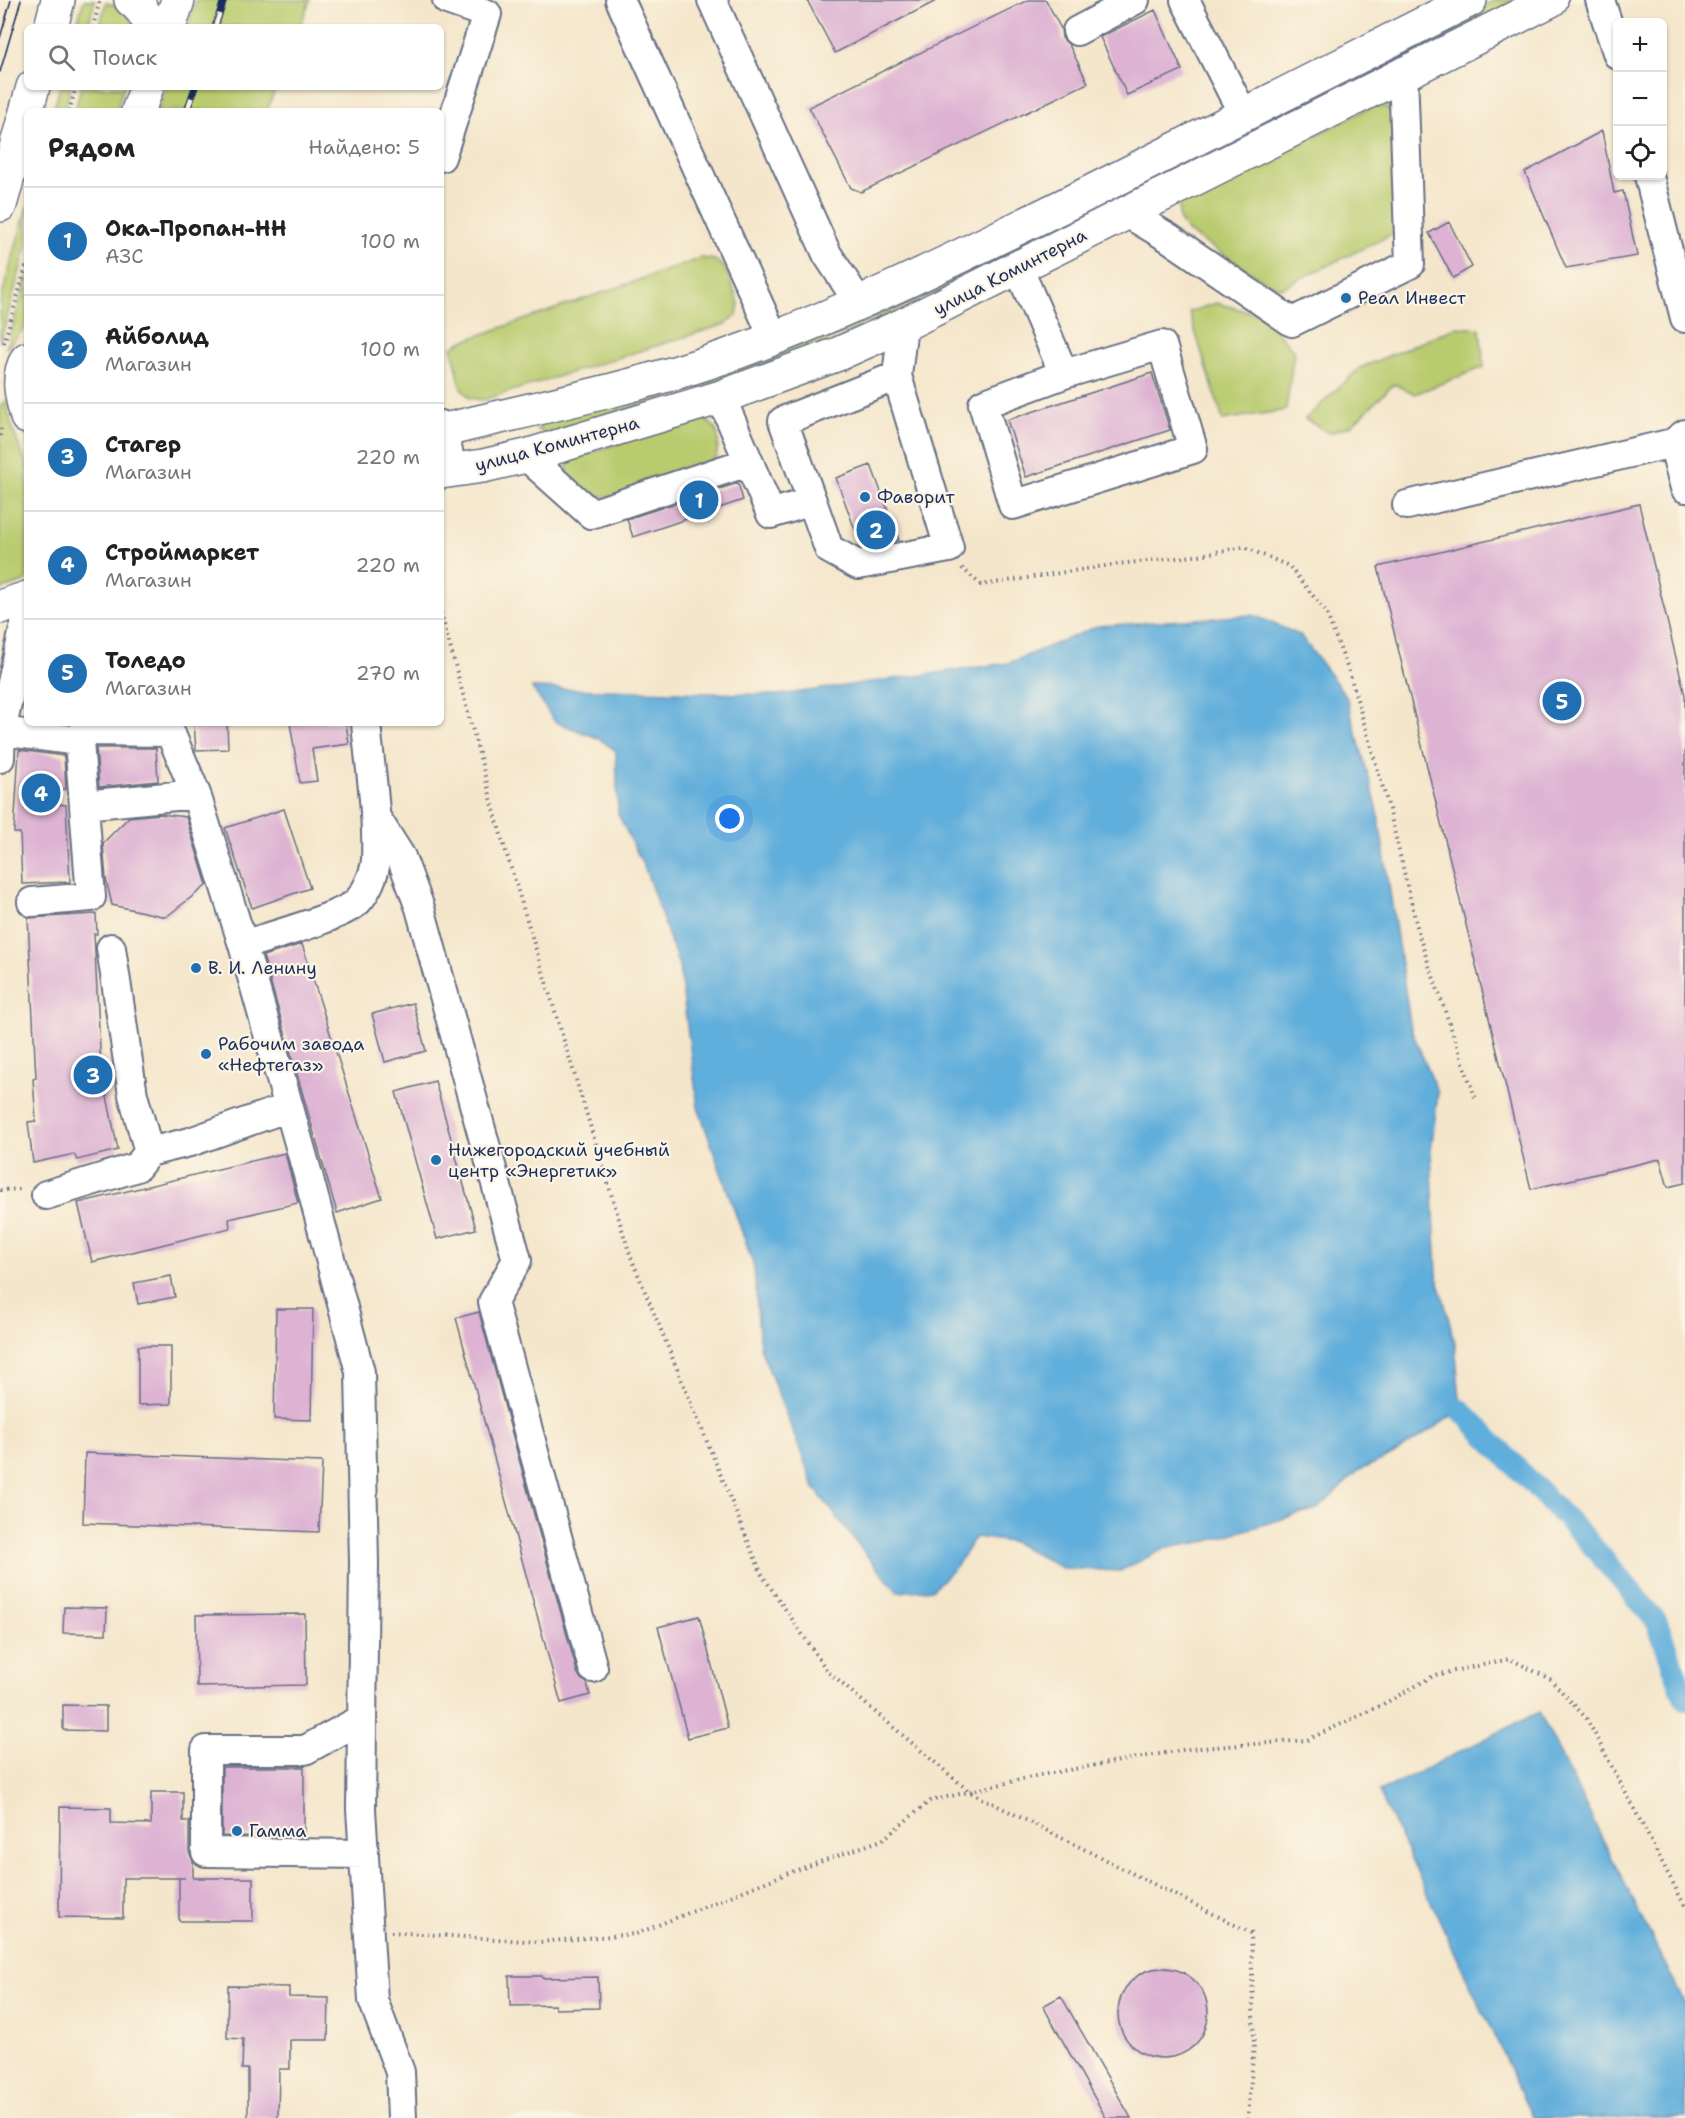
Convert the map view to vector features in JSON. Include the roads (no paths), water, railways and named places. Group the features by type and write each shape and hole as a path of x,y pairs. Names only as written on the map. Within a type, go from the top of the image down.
{"main road":[{"path":"52,24 58,0"},
{"path":"131,0 139,6 149,24"},
{"path":"170,24 178,0"},
{"name":"улица Коминтерна","path":"444,429 517,414 676,372 774,338 859,303 1002,236 1244,116 1470,0"},
{"name":"улица Коминтерна","path":"447,471 483,466 526,456 721,397 838,354 903,325 1551,0"},
{"path":"27,108 32,90"},
{"path":"139,108 146,90"},
{"path":"0,205 24,119"},
{"path":"1002,236 1018,267"},
{"path":"0,387 18,357"},
{"path":"18,357 24,406"},
{"path":"0,607 24,599"}],"street":[{"path":"444,148 487,14 447,0"},
{"path":"620,0 774,338"},
{"path":"712,0 827,254 859,303"},
{"path":"1077,31 1135,0"},
{"path":"1185,0 1244,116"},
{"path":"1600,0 1613,42"},
{"path":"1127,213 1169,238 1292,322 1410,264 1403,73"},
{"path":"1649,180 1680,279 1685,318"},
{"path":"1018,267 1064,374"},
{"path":"897,376 783,421 829,549 858,565 949,548 897,376 903,325"},
{"path":"1162,345 1193,449 1013,505 982,404 1064,374 1162,345"},
{"path":"721,397 771,514 812,501"},
{"path":"1407,505 1679,439 1685,488"},
{"path":"444,446 447,471"},
{"path":"526,456 591,514 748,462"},
{"path":"24,631 1,744 84,732 170,732 196,794 243,945 360,1372 364,1563 361,1809 373,2000 400,2072 402,2118"},
{"path":"243,945 339,913 357,902 369,883 376,862 366,726"},
{"path":"32,902 91,897 84,805 84,732"},
{"path":"84,805 196,794"},
{"path":"374,814 401,857 420,908 517,1260 494,1302 593,1668"},
{"path":"111,948 133,1095 150,1152"},
{"path":"36,1192 137,1167 150,1152 190,1142 289,1107"},
{"path":"362,1719 305,1750 206,1750 206,1852 364,1854"}],"water":[{"path":"1253,615 1300,635 1346,696 1377,807 1411,1029 1438,1093 1431,1151 1437,1274 1455,1344 1461,1410 1392,1455 1358,1471 1319,1508 1208,1541 1166,1548 1120,1571 1062,1568 1013,1542 975,1537 957,1565 933,1589 898,1592 815,1489 760,1347 754,1266 698,1107 679,966 646,871 618,814 616,751 598,738 555,722 532,688 779,695 1009,663 1098,626"},
{"path":"1539,1712 1685,2004 1685,2118 1533,2118 1379,1792"}],"waterway":[{"path":"1461,1410 1588,1541 1657,1622 1685,1699"}],"tram line":[{"path":"0,38 11,0"},
{"path":"0,72 21,0"}],"railway":[{"path":"216,24 224,0"},
{"path":"188,108 194,90"}],"place":[{"name":"Реал Инвест","path":"1346,298"},
{"name":"Фаворит","path":"865,497"},
{"name":"Ока-Пропан-НН","path":"699,500"},
{"name":"Айболид","path":"876,530"},
{"name":"Толедо","path":"1562,701"},
{"name":"Строймаркет","path":"41,793"},
{"name":"В. И. Ленину","path":"196,968"},
{"name":"Рабочим завода «Нефтегаз»","path":"206,1054"},
{"name":"Стагер","path":"93,1075"},
{"name":"Нижегородский учебный центр «Энергетик»","path":"436,1160"},
{"name":"Гамма","path":"237,1831"}]}
